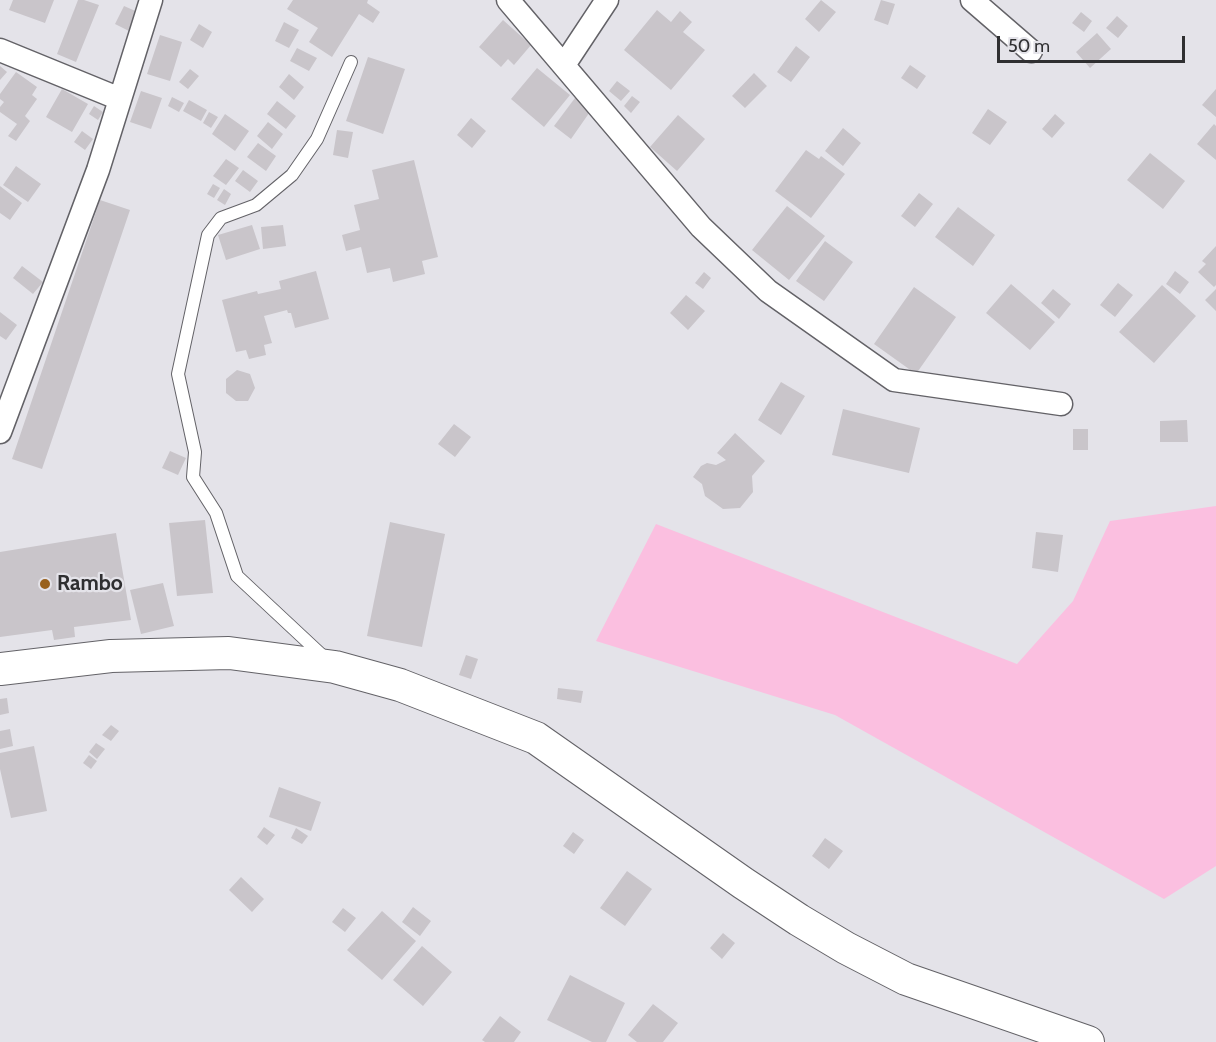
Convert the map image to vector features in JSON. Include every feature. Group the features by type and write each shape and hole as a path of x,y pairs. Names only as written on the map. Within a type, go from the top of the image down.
{"main road":[{"path":"0,669 111,657 229,653 335,667 400,685 536,738 753,889 846,948 906,979 1088,1042"}],"street":[{"path":"0,432 98,170 151,0"},
{"path":"508,0 701,227 768,291 894,380 1061,404"},
{"path":"564,65 607,0"},
{"path":"972,0 1031,51"},
{"path":"0,50 120,99"}],"lane":[{"path":"335,667 237,576 216,513 194,477 195,452 178,374 208,235 220,218 256,205 292,175 317,139 351,62"}],"shaded area":[{"path":"1216,506 1216,866 1164,899 835,715 596,641 656,524 1017,664 1073,601 1110,521"}],"building":[{"path":"13,0 54,0 45,23 9,10"},
{"path":"78,0 99,5 76,62 57,54"},
{"path":"293,0 368,0 367,3 380,12 373,23 359,14 332,57 309,42 318,28 287,9"},
{"path":"821,0 836,12 819,32 805,19"},
{"path":"881,0 895,4 888,25 874,20"},
{"path":"124,6 140,13 131,32 115,24"},
{"path":"657,10 671,22 680,11 692,22 683,32 705,50 671,90 624,50"},
{"path":"1081,12 1092,21 1084,32 1072,23"},
{"path":"1117,16 1128,26 1118,38 1106,28"},
{"path":"503,20 531,45 514,65 508,59 501,67 479,47"},
{"path":"284,22 299,30 289,48 275,41"},
{"path":"199,24 212,32 203,48 190,40"},
{"path":"1097,33 1111,49 1090,68 1076,52"},
{"path":"160,35 182,42 170,81 147,74"},
{"path":"796,46 810,57 791,82 777,72"},
{"path":"297,48 317,58 309,71 290,61"},
{"path":"368,57 405,69 383,134 346,121"},
{"path":"910,65 926,76 917,89 901,78"},
{"path":"0,66 7,72 0,80"},
{"path":"537,68 570,95 544,127 511,99"},
{"path":"190,69 199,76 188,89 179,82"},
{"path":"16,72 37,87 32,95 37,99 25,116 30,121 16,141 8,136 17,124 0,112 0,107 4,102 0,99 0,94"},
{"path":"754,73 767,86 745,108 732,96"},
{"path":"289,74 304,87 294,100 279,87"},
{"path":"617,81 630,91 621,101 609,91"},
{"path":"62,89 88,104 72,132 46,117"},
{"path":"1216,89 1216,117 1202,105"},
{"path":"141,91 162,98 151,129 130,122"},
{"path":"578,94 594,106 571,139 554,126"},
{"path":"632,96 640,102 631,113 624,106"},
{"path":"172,97 184,103 179,112 168,106"},
{"path":"189,100 207,110 201,121 183,111"},
{"path":"277,101 296,116 286,129 267,114"},
{"path":"94,106 103,112 98,120 89,114"},
{"path":"988,109 1007,122 990,145 972,133"},
{"path":"209,112 218,117 211,128 203,123"},
{"path":"225,114 249,131 235,151 212,134"},
{"path":"1055,114 1065,123 1052,138 1042,129"},
{"path":"678,115 705,139 677,171 650,147"},
{"path":"471,118 486,131 472,148 457,135"},
{"path":"268,122 283,134 272,149 257,136"},
{"path":"1214,124 1216,126 1216,160 1197,144"},
{"path":"843,128 861,143 843,166 825,151"},
{"path":"337,130 353,132 348,158 333,155"},
{"path":"82,131 93,139 85,150 74,142"},
{"path":"258,143 276,156 266,171 247,157"},
{"path":"806,150 819,159 821,156 845,174 811,218 775,191"},
{"path":"1150,153 1185,181 1163,209 1127,180"},
{"path":"226,159 239,168 226,185 213,176"},
{"path":"414,160 438,257 422,261 425,274 393,282 390,268 367,273 361,247 346,251 342,235 360,230 354,205 379,199 372,170"},
{"path":"16,166 41,184 28,202 3,185"},
{"path":"243,170 258,181 250,192 235,181"},
{"path":"213,184 220,188 214,198 207,194"},
{"path":"0,186 22,203 10,220 0,213"},
{"path":"224,189 231,194 225,205 217,200"},
{"path":"919,193 933,204 915,227 901,216"},
{"path":"100,200 130,210 42,469 12,459"},
{"path":"787,206 825,236 789,280 752,250"},
{"path":"958,207 995,235 973,266 935,237"},
{"path":"252,225 260,249 226,260 218,235"},
{"path":"283,225 286,246 263,249 261,227"},
{"path":"825,241 853,262 824,301 796,281"},
{"path":"1216,246 1216,285 1214,287 1198,272 1206,264 1202,261"},
{"path":"22,266 43,282 33,294 13,278"},
{"path":"316,271 329,319 295,328 291,313 287,310 264,316 272,343 264,345 266,355 249,359 246,350 236,352 222,300 257,291 258,294 281,289 279,281"},
{"path":"1175,271 1189,282 1180,294 1166,284"},
{"path":"704,272 711,278 703,289 695,283"},
{"path":"1118,283 1133,295 1115,317 1100,305"},
{"path":"1011,284 1055,322 1030,350 986,313"},
{"path":"1162,285 1196,316 1154,363 1119,332"},
{"path":"914,287 956,317 916,374 874,344"},
{"path":"1053,289 1071,304 1059,319 1041,303"},
{"path":"1216,289 1216,311 1205,300"},
{"path":"686,295 705,311 688,330 670,313"},
{"path":"0,312 17,325 6,340 0,336"},
{"path":"237,370 250,374 255,388 248,401 236,401 226,393 226,379"},
{"path":"781,382 805,396 781,435 758,420"},
{"path":"843,409 920,428 909,473 832,455"},
{"path":"1187,420 1188,442 1160,442 1160,421"},
{"path":"454,424 471,437 455,457 438,444"},
{"path":"1073,429 1088,429 1088,450 1073,450"},
{"path":"735,433 765,461 752,476 753,492 740,508 723,509 705,496 702,484 693,477 701,466 707,463 716,465 726,460 717,453"},
{"path":"170,451 186,458 178,475 162,468"},
{"path":"205,520 213,593 177,596 169,523"},
{"path":"390,522 445,534 422,647 367,636"},
{"path":"1036,532 1063,535 1058,572 1032,568"},
{"path":"116,533 131,620 74,627 75,637 54,640 52,630 0,637 0,552"},
{"path":"163,583 174,626 141,634 130,590"},
{"path":"466,655 478,659 471,679 459,675"},
{"path":"558,688 583,691 581,703 557,699"},
{"path":"7,698 9,713 0,715 0,699"},
{"path":"111,725 119,731 111,741 102,735"},
{"path":"10,729 13,746 0,749 0,731"},
{"path":"96,743 105,749 97,759 89,752"},
{"path":"34,746 47,811 11,818 0,769 0,753"},
{"path":"89,755 97,761 91,769 83,763"},
{"path":"279,787 321,802 311,831 269,817"},
{"path":"264,827 275,835 267,845 257,837"},
{"path":"296,828 308,836 302,844 291,838"},
{"path":"573,832 584,840 574,854 563,846"},
{"path":"825,838 843,851 829,869 812,856"},
{"path":"627,871 652,889 625,926 600,908"},
{"path":"241,877 264,899 252,912 229,890"},
{"path":"413,907 431,921 420,936 402,922"},
{"path":"343,908 356,918 345,932 332,922"},
{"path":"382,911 416,941 382,980 347,950"},
{"path":"723,933 735,943 722,959 710,948"},
{"path":"422,946 452,972 423,1006 393,980"},
{"path":"570,975 625,1003 606,1042 592,1042 547,1020"},
{"path":"653,1004 678,1023 663,1042 637,1042 628,1035"},
{"path":"500,1016 521,1032 514,1042 485,1042 482,1040"}],"place":[{"name":"Rambo","path":"45,584"}]}
